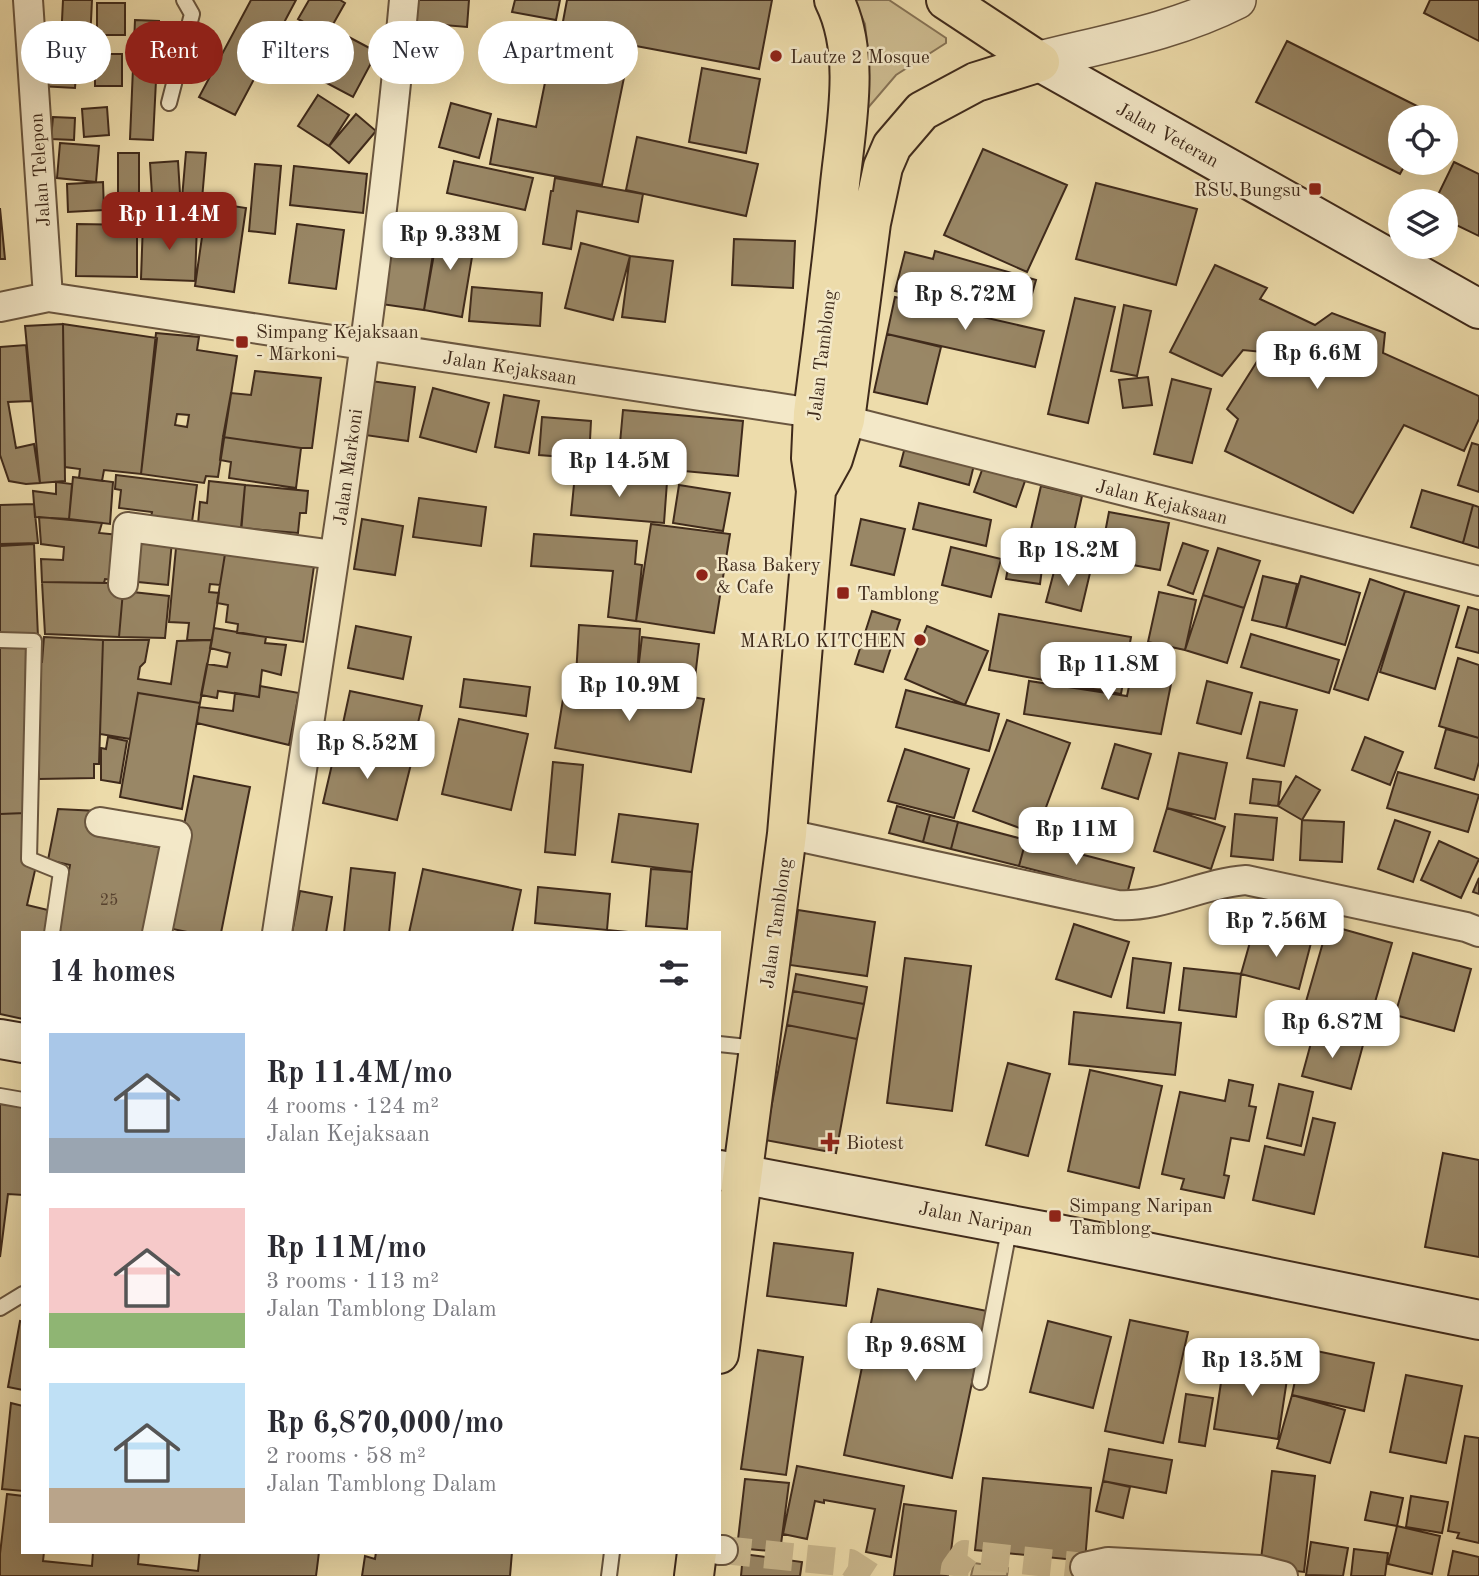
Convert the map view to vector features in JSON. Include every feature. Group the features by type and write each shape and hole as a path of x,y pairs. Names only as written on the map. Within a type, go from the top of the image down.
{"main road":[{"name":"Jalan Tamblong","path":"829,416 837,219 846,137 849,52 843,18 834,0"},
{"path":"946,0 1040,62"},
{"name":"Jalan Tamblong","path":"721,1324 731,1172 759,1049 787,834 816,491 811,458 829,416 883,167 892,146 922,111 976,82 1040,62"},
{"name":"Jalan Veteran","path":"1040,62 1479,309"},
{"path":"0,1039 21,1043"},
{"name":"Jalan Naripan","path":"731,1172 1010,1225 1479,1320"},
{"path":"694,1576 711,1554"}],"street":[{"name":"Jalan Telepon","path":"28,0 48,297"},
{"name":"Jalan Markoni","path":"277,931 365,345 392,135 404,0"},
{"path":"1040,62 1168,29 1211,14 1237,0"},
{"name":"Jalan Kejaksaan","path":"0,307 48,297 829,416 1479,581"},
{"path":"123,584 128,527 334,555"},
{"path":"100,822 177,835 157,931"},
{"path":"787,834 1117,905 1135,906 1229,881 1246,880 1479,932"},
{"path":"1085,1567 1108,1562 1260,1570 1283,1576"}],"lane":[{"path":"169,103 192,14 184,0"},
{"path":"0,640 34,641 29,859 61,872 52,931"},
{"path":"721,1044 759,1049"},
{"path":"0,1096 21,1100"},
{"path":"980,1382 1010,1225"},
{"path":"0,1308 21,1295"},
{"path":"609,1576 612,1554"}],"shaded area":[{"path":"854,0 889,0 946,38 946,43 896,75 867,109 868,52 865,24"},
{"path":"974,1563 1008,1568 1007,1576 971,1576"}],"building":[{"path":"63,0 92,0 91,21 62,21"},
{"path":"251,0 296,0 285,21 240,21"},
{"path":"309,0 340,0 345,3 335,21 298,19"},
{"path":"410,0 469,0 467,27 464,27 464,21 408,21"},
{"path":"515,0 560,0 556,20 512,12"},
{"path":"567,0 772,0 759,69 638,46 638,21 563,21"},
{"path":"1430,0 1479,0 1479,41 1424,13"},
{"path":"97,3 125,3 125,35 111,35 111,21 97,21"},
{"path":"237,26 237,84 251,84 235,115 199,97 206,84 223,84 223,52"},
{"path":"354,40 368,47 368,69 353,97 329,84 354,84"},
{"path":"1287,41 1415,105 1388,105 1388,168 1256,102"},
{"path":"111,54 122,54 122,86 95,86 111,84"},
{"path":"702,68 760,79 746,153 689,142"},
{"path":"40,84 75,84 75,88"},
{"path":"132,84 156,84 153,140 130,139"},
{"path":"545,84 623,84 602,185 490,164 498,119 536,127"},
{"path":"318,95 349,115 329,146 298,126"},
{"path":"451,103 491,114 479,158 439,147"},
{"path":"107,107 109,135 84,137 82,109"},
{"path":"356,114 376,131 349,163 329,146"},
{"path":"53,117 75,118 74,140 51,139"},
{"path":"637,137 758,164 746,216 626,190"},
{"path":"60,143 99,146 96,182 57,178"},
{"path":"983,149 1067,185 1027,272 944,235"},
{"path":"186,152 206,153 201,211 181,210"},
{"path":"118,153 139,153 139,210 118,210"},
{"path":"178,161 181,210 153,211 150,163"},
{"path":"454,161 533,178 525,210 447,193"},
{"path":"255,164 281,166 275,234 249,231"},
{"path":"1458,164 1479,174 1479,236 1458,226 1458,189 1441,189 1448,175 1458,175"},
{"path":"294,166 367,174 363,213 290,205"},
{"path":"555,178 643,194 638,222 577,211 571,249 543,244"},
{"path":"103,182 104,210 68,212 67,184"},
{"path":"1096,183 1197,209 1176,285 1076,259"},
{"path":"207,202 246,208 234,292 195,286"},
{"path":"0,208 5,259 0,259"},
{"path":"143,222 197,224 195,281 141,279"},
{"path":"77,224 137,225 137,277 76,276"},
{"path":"297,224 344,230 336,289 289,283"},
{"path":"439,226 476,233 462,317 424,310"},
{"path":"734,239 795,241 793,288 732,285"},
{"path":"581,243 630,256 613,320 565,308"},
{"path":"389,248 433,254 424,310 381,304"},
{"path":"935,251 1036,280 1030,301 934,274 928,298 895,291 905,252 933,259"},
{"path":"630,256 673,261 665,322 622,317"},
{"path":"1215,265 1267,288 1260,299 1315,325 1332,313 1385,333 1383,353 1479,396 1479,419 1464,451 1404,425 1353,513 1225,451 1238,419 1227,409 1263,352 1243,350 1222,376 1170,352"},
{"path":"472,287 542,293 540,326 469,321"},
{"path":"895,297 1044,331 1035,367 887,334"},
{"path":"1075,298 1115,307 1088,423 1048,414"},
{"path":"1124,305 1151,311 1137,376 1111,371"},
{"path":"63,324 65,481 40,483 25,326"},
{"path":"63,324 157,338 141,474 104,470 102,481 79,478 80,469 65,467"},
{"path":"156,333 199,337 197,350 237,356 218,477 206,476 204,483 141,474","holes":["177,414 189,415 187,427 175,425"]},
{"path":"887,334 941,347 927,404 874,392"},
{"path":"26,345 31,401 8,402 16,448 34,444 40,483 26,484 9,481 0,455 0,347"},
{"path":"255,371 321,378 312,448 223,437 231,393 251,395"},
{"path":"1148,377 1152,405 1123,408 1119,380"},
{"path":"1172,379 1211,389 1192,463 1154,454"},
{"path":"371,381 415,387 408,441 365,435"},
{"path":"433,388 489,403 476,452 420,437"},
{"path":"504,395 539,401 529,453 495,447"},
{"path":"623,410 743,421 738,476 618,465"},
{"path":"542,417 591,421 589,459 539,455"},
{"path":"223,437 301,448 296,488 229,478 231,462 220,460"},
{"path":"1472,443 1479,445 1479,492 1458,485"},
{"path":"905,447 974,465 969,485 900,466"},
{"path":"985,462 1026,478 1016,507 974,492"},
{"path":"575,474 667,482 664,523 571,515"},
{"path":"116,475 197,485 192,522 151,517 152,512 119,508 121,490 115,489"},
{"path":"73,477 113,482 110,524 69,519"},
{"path":"209,481 245,485 241,533 198,524 200,502 207,503"},
{"path":"56,482 72,484 69,519 35,517 33,491 56,494"},
{"path":"245,485 308,491 306,513 300,513 298,533 241,528"},
{"path":"679,485 730,493 723,531 673,523"},
{"path":"1041,486 1082,496 1068,559 1026,551"},
{"path":"1422,490 1473,505 1463,543 1411,527"},
{"path":"419,498 486,507 481,546 413,537"},
{"path":"919,503 991,520 986,546 913,529"},
{"path":"34,504 38,543 0,544 0,505"},
{"path":"1473,505 1479,507 1479,548 1463,543"},
{"path":"1109,512 1169,523 1160,570 1100,559"},
{"path":"39,517 102,523 99,533 119,535 115,580 105,579 104,583 42,582 41,559 63,560 64,547 41,544"},
{"path":"362,519 403,526 395,575 354,569"},
{"path":"861,519 905,529 894,575 851,565"},
{"path":"651,524 730,534 714,633 636,621"},
{"path":"534,534 637,541 635,564 642,565 636,621 608,617 613,571 531,566"},
{"path":"139,538 172,541 168,585 128,581"},
{"path":"1183,543 1208,551 1193,594 1168,585"},
{"path":"34,544 38,637 0,638 0,546"},
{"path":"951,547 1001,559 991,597 942,585"},
{"path":"176,548 226,548 220,585 210,584 209,592 219,593 212,640 187,640 189,623 169,622"},
{"path":"226,548 315,559 303,642 237,633 238,624 226,622 228,605 217,603"},
{"path":"1218,548 1260,561 1244,608 1203,595"},
{"path":"1010,556 1043,561 1040,584 1006,579"},
{"path":"1056,564 1090,573 1081,611 1046,602"},
{"path":"1263,576 1297,584 1286,628 1252,620"},
{"path":"1301,576 1360,593 1345,645 1286,628"},
{"path":"1370,579 1405,591 1368,700 1334,689"},
{"path":"42,582 112,583 123,591 119,637 45,634"},
{"path":"123,591 169,596 165,638 119,637"},
{"path":"1405,591 1459,606 1435,689 1380,672"},
{"path":"1159,592 1196,600 1185,650 1148,642"},
{"path":"1203,595 1244,608 1227,663 1185,650"},
{"path":"1468,607 1479,610 1479,653 1456,647"},
{"path":"872,611 900,620 883,672 855,664"},
{"path":"999,614 1131,637 1121,694 989,670"},
{"path":"579,625 640,629 637,679 576,676"},
{"path":"356,626 411,637 403,679 348,668"},
{"path":"927,626 988,651 965,705 905,679"},
{"path":"214,628 266,637 265,643 286,645 281,675 262,670 259,697 218,691 217,698 201,695 207,664 227,667 230,653 210,648"},
{"path":"1251,634 1339,660 1329,693 1241,667"},
{"path":"44,637 103,640 99,764 94,764 94,778 39,779 38,662 42,662"},
{"path":"642,637 699,644 694,686 637,679"},
{"path":"103,640 149,640 145,662 140,667 138,679 171,684 177,641 212,640 200,703 138,693 130,739 100,734"},
{"path":"0,644 26,644 25,813 0,814"},
{"path":"1458,658 1479,665 1479,738 1439,726"},
{"path":"1134,662 1174,669 1161,734 1024,714 1029,681 1127,696"},
{"path":"567,675 704,699 691,772 555,748"},
{"path":"464,679 530,687 526,716 460,707"},
{"path":"1207,681 1252,693 1241,734 1197,723"},
{"path":"260,686 299,693 289,745 197,723 199,707 233,711 235,693 259,697"},
{"path":"906,690 999,714 989,751 896,727"},
{"path":"350,691 422,706 413,744 342,728"},
{"path":"138,693 200,703 182,809 120,797"},
{"path":"1260,702 1297,710 1284,766 1247,758"},
{"path":"459,719 528,734 511,810 442,794"},
{"path":"1007,720 1070,743 1036,834 973,811"},
{"path":"1446,729 1479,738 1479,762 1474,780 1435,768"},
{"path":"108,737 127,741 120,783 101,780 101,748 106,749"},
{"path":"1365,737 1403,752 1390,785 1352,770"},
{"path":"337,743 412,760 397,820 323,803"},
{"path":"1115,744 1151,754 1138,799 1102,788"},
{"path":"905,749 969,769 954,818 888,801"},
{"path":"1179,753 1227,763 1215,819 1167,808"},
{"path":"553,762 583,765 575,855 545,852"},
{"path":"1398,772 1479,795 1468,832 1387,808"},
{"path":"194,776 250,787 221,931 182,931 163,927"},
{"path":"1296,776 1320,790 1302,820 1278,806"},
{"path":"1253,779 1281,782 1278,806 1250,803"},
{"path":"897,806 930,815 923,842 889,833"},
{"path":"1167,808 1225,827 1211,869 1154,851"},
{"path":"58,809 98,811 96,836 163,848 149,931 58,931 70,865 48,860"},
{"path":"25,813 36,866 27,905 52,911 48,931 21,931 21,1019 0,1014 0,814"},
{"path":"619,814 698,824 692,872 612,862"},
{"path":"1235,814 1277,818 1273,860 1231,856"},
{"path":"930,815 958,822 951,849 923,842"},
{"path":"1302,820 1344,822 1342,862 1300,860"},
{"path":"1395,820 1430,832 1413,882 1378,869"},
{"path":"958,822 1026,840 1019,866 951,849"},
{"path":"1026,840 1134,868 1127,894 1019,866"},
{"path":"1439,841 1479,859 1461,898 1421,880"},
{"path":"351,868 395,873 389,931 344,931"},
{"path":"423,869 521,890 512,931 409,931"},
{"path":"651,869 692,872 687,929 646,926"},
{"path":"1479,878 1479,894 1473,892"},
{"path":"538,887 610,894 607,930 535,923"},
{"path":"300,891 332,897 326,931 292,931"},
{"path":"798,910 875,922 867,976 790,965"},
{"path":"1074,924 1129,942 1111,997 1056,979"},
{"path":"1328,925 1392,943 1367,1030 1303,1012"},
{"path":"1254,928 1311,943 1299,989 1241,974"},
{"path":"1413,953 1471,969 1454,1031 1395,1015"},
{"path":"905,958 971,966 952,1111 887,1103"},
{"path":"1133,958 1171,963 1164,1013 1127,1008"},
{"path":"1184,968 1241,974 1236,1017 1179,1010"},
{"path":"796,974 867,987 864,1004 793,991"},
{"path":"793,991 864,1004 857,1039 787,1025"},
{"path":"1074,1012 1181,1023 1175,1075 1069,1064"},
{"path":"787,1025 857,1039 836,1153 765,1140"},
{"path":"1314,1032 1363,1045 1351,1089 1302,1076"},
{"path":"1008,1063 1050,1074 1028,1156 986,1145"},
{"path":"1090,1070 1162,1086 1139,1188 1068,1171"},
{"path":"1229,1080 1253,1085 1249,1106 1256,1107 1249,1141 1231,1138 1224,1175 1229,1176 1224,1198 1181,1189 1184,1179 1162,1174 1180,1092 1225,1101"},
{"path":"1279,1084 1313,1092 1301,1146 1267,1138"},
{"path":"0,1099 21,1103 21,1195 8,1194 0,1257"},
{"path":"1313,1118 1335,1123 1314,1214 1253,1200 1265,1146 1304,1155"},
{"path":"1443,1153 1479,1160 1479,1257 1425,1247"},
{"path":"774,1243 853,1253 846,1306 767,1296"},
{"path":"878,1289 987,1311 952,1478 844,1455"},
{"path":"1130,1320 1188,1332 1163,1443 1105,1431"},
{"path":"20,1321 21,1390 8,1387"},
{"path":"1048,1321 1111,1337 1093,1408 1030,1392"},
{"path":"1302,1348 1374,1363 1364,1411 1292,1395"},
{"path":"758,1350 803,1357 786,1475 741,1469"},
{"path":"1225,1356 1289,1366 1278,1439 1214,1429"},
{"path":"1406,1375 1462,1386 1446,1463 1390,1452"},
{"path":"1186,1394 1213,1398 1205,1446 1179,1442"},
{"path":"1292,1395 1345,1410 1330,1463 1277,1448"},
{"path":"11,1403 21,1406 21,1491 2,1489"},
{"path":"1465,1436 1479,1438 1479,1543 1457,1538 1459,1533 1448,1531"},
{"path":"1109,1449 1172,1460 1166,1493 1103,1481"},
{"path":"797,1466 904,1486 891,1557 866,1552 875,1509 824,1500 824,1503 815,1501 807,1539 783,1534"},
{"path":"1272,1471 1315,1476 1304,1572 1260,1567"},
{"path":"983,1478 1091,1488 1085,1561 975,1550"},
{"path":"745,1479 789,1483 780,1552 737,1548"},
{"path":"1103,1481 1130,1487 1123,1518 1096,1511"},
{"path":"1371,1492 1403,1498 1397,1526 1365,1520"},
{"path":"7,1494 21,1496 21,1554 44,1554 43,1561 92,1566 93,1554 139,1554 138,1564 198,1571 200,1554 319,1554 316,1576 0,1576"},
{"path":"1411,1496 1448,1502 1442,1533 1406,1527"},
{"path":"904,1504 956,1511 948,1576 894,1576"},
{"path":"1397,1526 1440,1536 1432,1574 1388,1564"},
{"path":"1311,1542 1348,1548 1343,1576 1306,1575"},
{"path":"1354,1549 1388,1553 1385,1576 1351,1576"},
{"path":"1453,1551 1479,1557 1479,1576 1448,1576"},
{"path":"376,1554 512,1554 510,1576 362,1576 365,1556 375,1559"},
{"path":"743,1554 802,1562 800,1576 741,1576"}],"tunnel":[{"path":"723,1550 850,1563 870,1576"},
{"path":"954,1576 955,1568 965,1554 1085,1567"}],"place":[{"name":"Lautze 2 Mosque","path":"776,56"},
{"name":"RSU Bungsu","path":"1315,189"},
{"name":"Simpang Kejaksaan - Markoni","path":"242,342"},
{"name":"Rasa Bakery & Cafe","path":"702,575"},
{"name":"Tamblong","path":"843,593"},
{"name":"MARLO KITCHEN","path":"920,640"},
{"name":"Biotest","path":"830,1142"},
{"name":"Simpang Naripan Tamblong","path":"1055,1216"}]}
